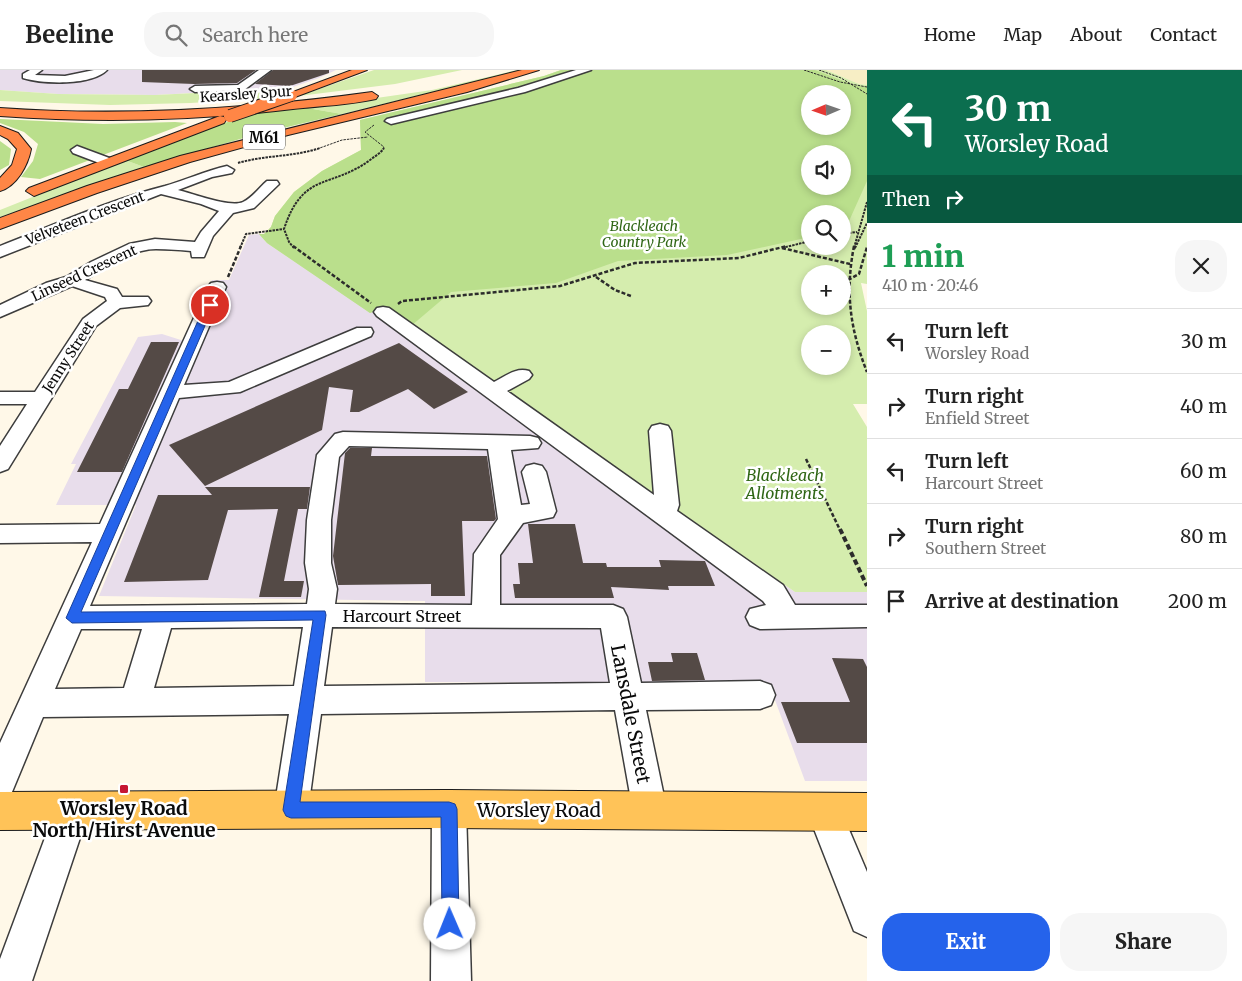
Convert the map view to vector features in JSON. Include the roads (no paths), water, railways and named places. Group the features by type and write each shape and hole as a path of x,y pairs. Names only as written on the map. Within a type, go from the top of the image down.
{"highway":[{"name":"M61","path":"20,197 230,116 362,70"},
{"path":"410,90 506,70"},
{"name":"M61","path":"0,224 126,178 248,141 455,92 534,70"},
{"name":"Kearsley Spur","path":"0,106 118,109 185,107 382,92 291,106 210,112 92,115 0,112"},
{"path":"0,130 13,136 24,149 23,159 16,170 0,186"}],"main road":[{"name":"Worsley Road","path":"0,812 449,809 867,812"}],"street":[{"path":"37,70 27,76 79,79 96,74 102,70"},
{"path":"195,89 240,88 266,70"},
{"path":"391,121 521,90 586,70"},
{"path":"77,150 107,162"},
{"path":"166,190 231,167"},
{"path":"228,210 249,205 272,184"},
{"name":"Velveteen Crescent","path":"0,252 148,193 166,190 220,205 228,210"},
{"name":"Linseed Crescent","path":"0,312 52,287 72,281 97,265 135,247 150,244 199,251 212,228 228,210"},
{"path":"138,232 149,237 150,244"},
{"path":"72,281 111,293 116,298 114,303 142,301"},
{"path":"0,780 217,287"},
{"name":"Jenny Street","path":"0,464 94,316 114,303"},
{"path":"383,312 773,593 787,617"},
{"path":"172,392 233,388 364,332"},
{"path":"493,391 522,375"},
{"path":"0,398 42,398"},
{"path":"660,430 667,505 664,514"},
{"path":"291,810 323,589 318,563 318,520 328,455 343,439 530,443"},
{"path":"498,442 511,520"},
{"path":"486,616 487,554 515,516 544,511 534,472"},
{"path":"0,534 109,533"},
{"name":"Harcourt Street","path":"72,618 320,615 613,617"},
{"path":"760,617 867,616"},
{"path":"134,702 160,617"},
{"name":"Lansdale Street","path":"613,617 650,811"},
{"path":"34,703 760,695"},
{"path":"449,809 451,981"},
{"path":"824,811 867,918"},
{"path":"12,981 72,812"}],"place":[{"name":"Worsley Road North/Hirst Avenue","path":"124,789"}],"park label":[{"name":"Blackleach Country Park","path":"644,234"},
{"name":"Blackleach Allotments","path":"785,484"}]}
